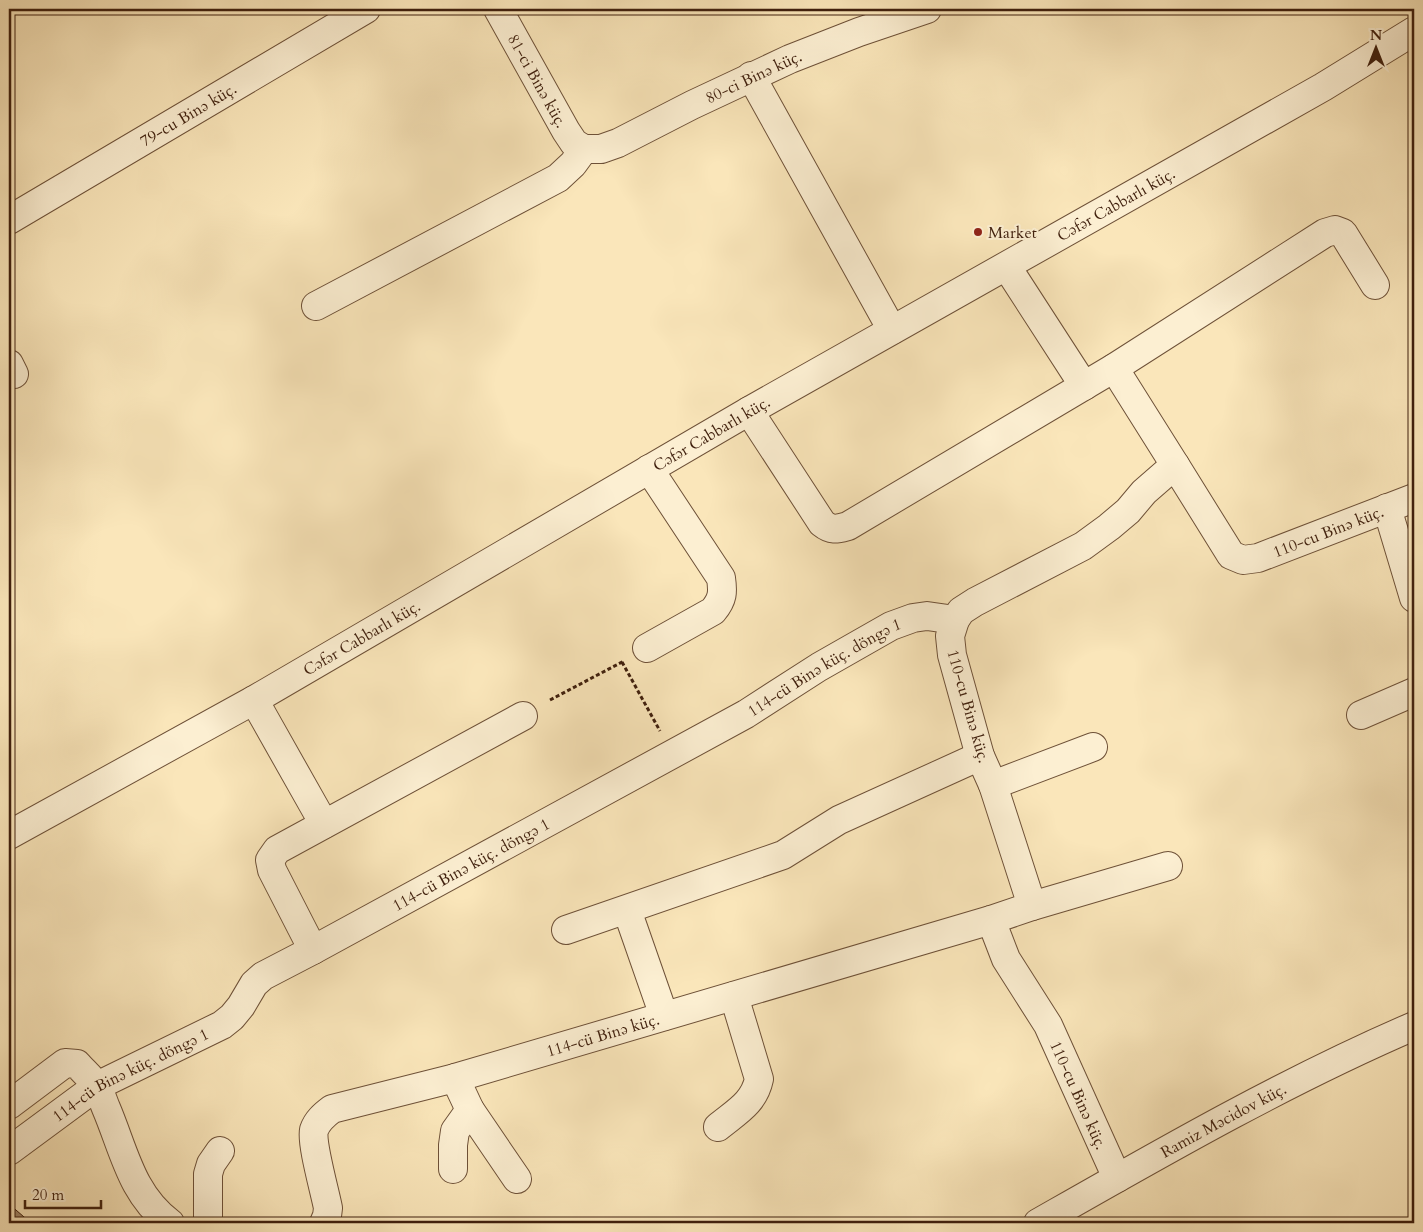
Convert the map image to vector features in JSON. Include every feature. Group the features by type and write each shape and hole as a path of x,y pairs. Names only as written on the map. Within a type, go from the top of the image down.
{"street":[{"name":"79-cu Binə küç.","path":"9,220 366,9"},
{"name":"81-ci Binə küç.","path":"498,9 566,131 574,143 584,149"},
{"name":"80-ci Binə küç.","path":"584,149 601,149 618,143 751,76 790,59 858,32 927,9"},
{"name":"Cəfər Cabbarlı küç.","path":"9,836 254,700 749,411 1007,267 1322,87 1414,31"},
{"path":"751,76 892,330"},
{"path":"316,306 558,178 573,164 584,149"},
{"path":"749,411 822,523 828,528 837,529 848,526 1114,368 1326,233 1335,230 1343,233 1375,285"},
{"path":"1007,267 1084,386"},
{"name":"110-cu Binə küç.","path":"1114,368 1231,555 1243,560 1258,558 1414,498"},
{"path":"955,620 961,611 975,602 1083,546 1128,511 1144,492 1175,465"},
{"path":"647,648 713,611 723,592 721,578 649,469"},
{"path":"1387,508 1414,598"},
{"name":"114-cü Binə küç. döngə 1","path":"9,1151 97,1086 222,1025 236,1011 254,984 263,976 746,714 819,667 891,626 913,618 927,616 955,620"},
{"name":"110-cu Binə küç.","path":"955,620 950,636 952,655 980,756 993,785 1032,906"},
{"path":"1361,714 1414,692"},
{"path":"254,700 324,824"},
{"path":"313,950 272,870 270,860 277,850 523,716"},
{"path":"993,785 1094,746"},
{"path":"566,930 783,855 839,820 980,756"},
{"path":"991,920 1168,866"},
{"path":"627,910 664,1016"},
{"name":"110-cu Binə küç.","path":"991,920 1006,959 1048,1026 1117,1178"},
{"name":"114-cü Binə küç.","path":"324,1223 328,1208 314,1142 314,1130 322,1117 332,1109 454,1078 991,920"},
{"path":"718,1127 746,1105 757,1090 759,1079 734,996"},
{"name":"Ramiz Məcidov küç.","path":"1038,1223 1267,1096 1414,1026"},
{"path":"9,1105 66,1063 77,1064 97,1086 139,1190 150,1205 170,1223"},
{"path":"454,1078 470,1110 517,1180"},
{"path":"452,1169 452,1145 455,1131 470,1110"},
{"path":"208,1223 208,1174 211,1164 220,1151"}],"path":[{"path":"550,700 647,648"},
{"path":"622,662 672,754"}],"building":[{"path":"9,1204 31,1223 9,1223"}],"place":[{"name":"Market","path":"978,232"}]}
